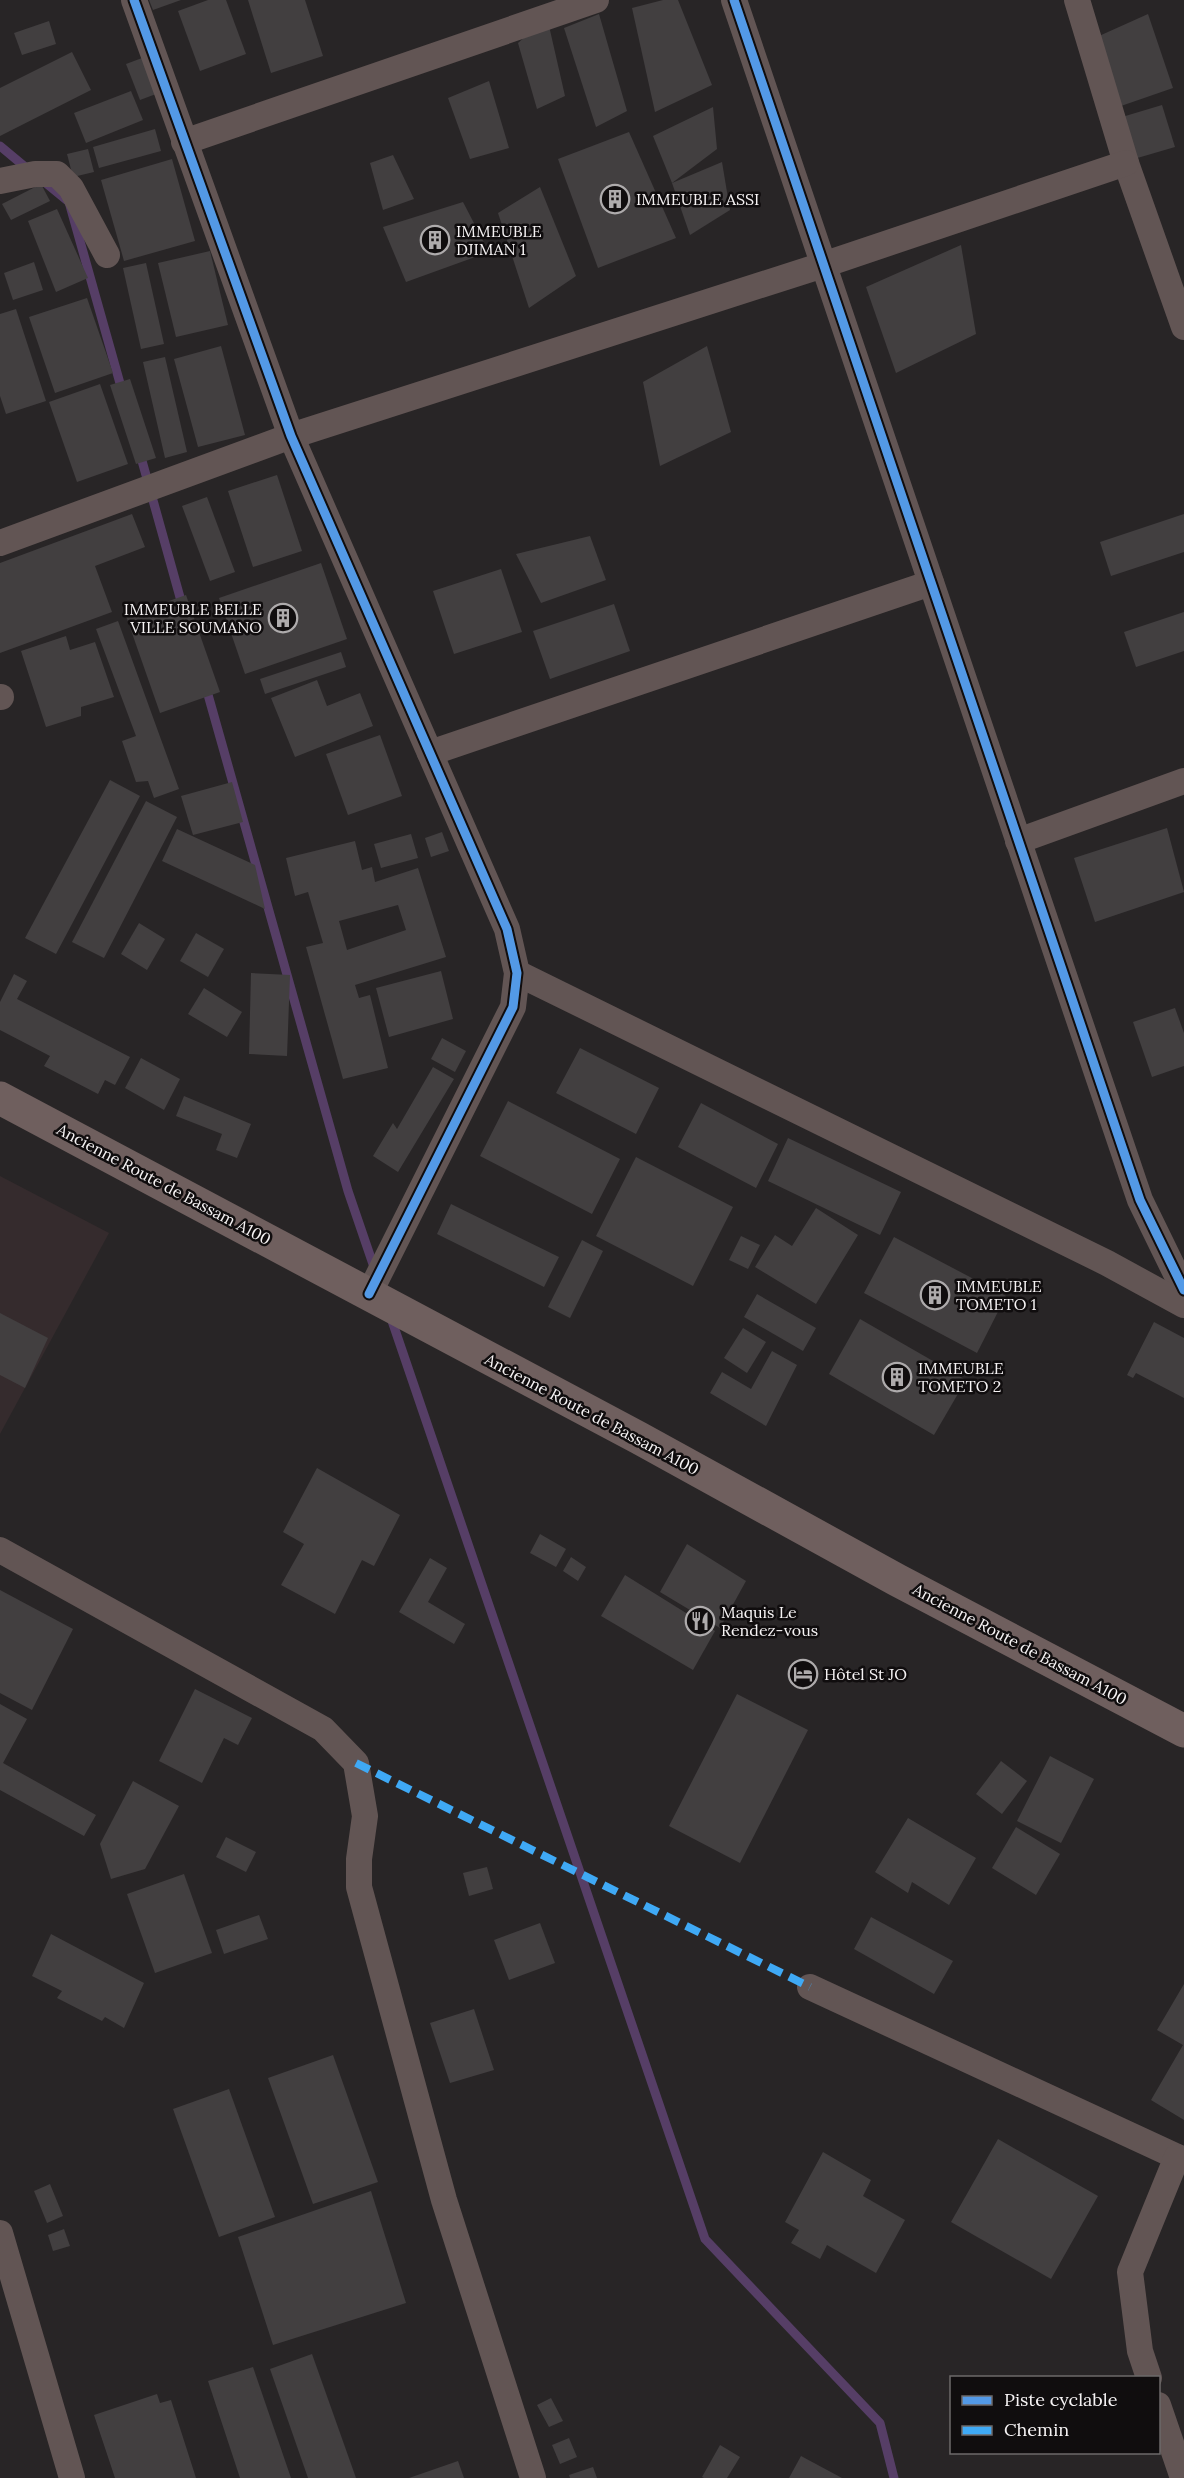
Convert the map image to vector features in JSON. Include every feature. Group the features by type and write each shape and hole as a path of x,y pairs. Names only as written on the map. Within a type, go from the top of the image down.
{"main road":[{"name":"Ancienne Route de Bassam A100","path":"0,1098 369,1294 907,1586 1184,1731"}],"street":[{"path":"134,0 291,436 507,929 517,973 513,1007 369,1294"},
{"path":"184,142 596,0"},
{"path":"734,0 1140,1200 1184,1290"},
{"path":"1077,0 1126,163 1184,327"},
{"path":"0,543 291,436 823,265 1126,163"},
{"path":"0,181 35,174 57,174 71,188 107,255"},
{"path":"430,753 931,583"},
{"path":"1018,841 1184,781"},
{"path":"517,973 1107,1263 1184,1305"},
{"path":"0,1550 323,1729 356,1763 365,1816 359,1859 359,1887 444,2200 534,2478"},
{"path":"810,1987 1181,2158 1130,2272 1140,2351 1148,2376"},
{"path":"0,2233 72,2478"},
{"path":"1160,2411 1183,2478"}],"shaded area":[{"path":"0,1176 109,1233 0,1434"}],"building":[{"path":"149,0 181,0 153,10"},
{"path":"208,0 226,0 246,54 200,71 178,11"},
{"path":"248,0 305,0 323,56 271,73"},
{"path":"663,0 678,0 712,85 655,112 632,8"},
{"path":"599,14 627,111 596,127 564,28"},
{"path":"1148,14 1173,88 1121,106 1099,36"},
{"path":"547,17 565,96 537,109 518,43"},
{"path":"49,21 56,44 22,55 14,33"},
{"path":"72,52 91,90 0,136 0,88"},
{"path":"142,58 156,94 140,100 126,64"},
{"path":"489,81 509,148 470,159 448,98"},
{"path":"131,91 143,120 86,143 74,113"},
{"path":"1162,105 1175,147 1134,159 1122,117"},
{"path":"713,107 717,149 672,183 653,136"},
{"path":"155,129 161,151 99,168 93,147"},
{"name":"IMMEUBLE ASSI","path":"629,132 676,238 598,268 558,159"},
{"path":"88,149 94,172 73,177 67,154"},
{"path":"393,155 414,199 383,210 370,163"},
{"path":"172,159 195,241 124,261 101,180"},
{"path":"722,162 730,210 690,235 672,183"},
{"path":"41,184 50,201 11,220 2,204"},
{"path":"540,187 576,276 529,308 498,213"},
{"name":"IMMEUBLE DJIMAN 1","path":"463,202 489,252 406,282 383,227"},
{"path":"57,209 88,278 56,292 28,221"},
{"path":"961,245 976,334 896,373 866,287"},
{"path":"210,251 228,325 176,337 158,263"},
{"path":"34,262 43,290 13,300 4,273"},
{"path":"146,263 164,344 141,349 123,268"},
{"path":"87,298 113,373 55,393 29,317"},
{"path":"16,309 46,401 6,414 0,396 0,314"},
{"path":"221,346 245,435 198,447 174,359"},
{"path":"707,346 731,432 660,466 643,382"},
{"path":"165,357 187,452 165,458 143,362"},
{"path":"130,379 156,458 136,464 110,385"},
{"path":"100,384 128,464 77,482 49,402"},
{"path":"277,475 302,551 253,567 228,491"},
{"path":"207,497 235,572 210,581 182,506"},
{"path":"132,514 145,547 95,566 112,612 0,653 0,563"},
{"path":"1184,514 1184,552 1111,576 1100,542"},
{"path":"590,536 606,580 541,603 516,554"},
{"name":"IMMEUBLE BELLE VILLE SOUMANO","path":"321,563 347,639 245,674 219,598"},
{"path":"501,569 522,632 454,654 433,591"},
{"path":"186,595 220,692 160,713 126,616"},
{"path":"614,604 630,651 550,679 533,631"},
{"path":"1184,612 1184,651 1136,667 1124,632"},
{"path":"118,621 179,789 154,798 148,781 136,782 122,741 136,736 96,629"},
{"path":"66,636 70,650 95,642 114,697 81,707 81,716 46,727 21,651"},
{"path":"341,652 346,667 265,694 260,679"},
{"path":"317,680 327,706 360,693 373,726 295,757 271,698"},
{"path":"380,735 402,796 348,815 326,754"},
{"path":"110,780 140,796 56,954 25,938"},
{"path":"232,782 243,822 193,835 181,796"},
{"path":"146,801 177,817 104,958 72,942"},
{"path":"1167,828 1184,892 1095,922 1074,858"},
{"path":"177,829 255,865 265,909 162,861"},
{"path":"442,832 449,851 431,857 425,838"},
{"path":"411,834 418,858 381,868 374,844"},
{"path":"355,841 362,870 372,867 375,882 418,868 446,957 355,985 359,998 370,995 388,1068 343,1079 306,947 323,943 308,892 295,896 286,858","holes":["398,905 406,930 347,950 339,921"]},
{"path":"139,923 165,939 147,970 121,954"},
{"path":"196,933 224,949 208,977 180,961"},
{"path":"441,971 453,1019 389,1037 376,988"},
{"path":"251,973 290,975 287,1056 249,1054"},
{"path":"14,974 27,981 17,999 130,1057 115,1085 105,1080 98,1094 44,1066 50,1056 0,1030 0,1002"},
{"path":"204,988 242,1012 227,1037 188,1014"},
{"path":"1175,1008 1184,1033 1184,1066 1152,1077 1133,1022"},
{"path":"442,1038 466,1051 455,1072 431,1059"},
{"path":"580,1048 659,1088 636,1134 556,1093"},
{"path":"141,1058 180,1079 164,1110 125,1088"},
{"path":"433,1067 454,1079 398,1172 373,1156 393,1123 397,1129"},
{"path":"184,1096 251,1124 237,1158 216,1150 222,1134 176,1116"},
{"path":"508,1101 620,1159 592,1214 480,1156"},
{"path":"701,1103 778,1144 756,1188 678,1147"},
{"path":"788,1138 901,1192 880,1235 768,1181"},
{"path":"636,1157 733,1207 693,1286 596,1236"},
{"path":"451,1204 559,1257 544,1287 437,1234"},
{"path":"816,1208 858,1235 816,1304 755,1267 775,1235 792,1246"},
{"path":"741,1236 760,1245 748,1269 729,1260"},
{"name":"IMMEUBLE TOMETO 1","path":"894,1237 1006,1296 977,1353 864,1293"},
{"path":"582,1240 603,1251 570,1318 548,1307"},
{"path":"757,1294 816,1328 803,1351 744,1317"},
{"path":"0,1313 48,1338 25,1388 0,1375"},
{"name":"IMMEUBLE TOMETO 2","path":"860,1319 966,1380 934,1435 829,1374"},
{"path":"1154,1322 1184,1338 1184,1398 1136,1373 1133,1378 1127,1375"},
{"path":"743,1328 766,1342 747,1373 724,1358"},
{"path":"772,1351 797,1365 766,1426 710,1393 722,1372 751,1389"},
{"path":"317,1468 400,1515 374,1566 362,1560 335,1614 281,1585 304,1544 283,1532"},
{"path":"540,1534 566,1549 556,1567 530,1553"},
{"path":"687,1544 746,1581 720,1628 660,1592"},
{"path":"571,1557 586,1567 578,1581 563,1571"},
{"path":"430,1558 447,1568 428,1602 465,1624 454,1644 399,1612"},
{"path":"625,1575 715,1631 693,1670 601,1616"},
{"path":"0,1590 73,1629 32,1710 0,1693"},
{"path":"195,1689 252,1718 238,1745 224,1738 202,1783 159,1761"},
{"path":"737,1694 808,1730 740,1863 669,1826"},
{"path":"0,1704 27,1719 3,1763 96,1815 84,1836 0,1790"},
{"path":"1050,1756 1094,1779 1061,1843 1017,1821"},
{"path":"1001,1761 1027,1781 1002,1814 976,1794"},
{"path":"133,1781 179,1806 145,1869 111,1879 100,1844"},
{"path":"908,1818 976,1858 949,1905 912,1882 908,1893 875,1872"},
{"path":"1016,1827 1060,1854 1036,1895 992,1868"},
{"path":"226,1837 256,1852 246,1872 216,1857"},
{"path":"487,1867 493,1889 469,1896 463,1873"},
{"path":"184,1874 212,1953 155,1973 127,1894"},
{"path":"259,1915 268,1939 224,1954 216,1930"},
{"path":"871,1917 953,1961 934,1994 854,1949"},
{"path":"540,1923 555,1963 509,1980 494,1940"},
{"path":"51,1934 144,1983 124,2028 105,2017 102,2021 57,1998 62,1991 32,1976"},
{"path":"1184,1984 1184,2120 1151,2100 1183,2045 1157,2030"},
{"path":"474,2009 494,2070 450,2083 430,2023"},
{"path":"333,2055 378,2182 313,2204 268,2078"},
{"path":"229,2089 275,2217 219,2237 173,2109"},
{"path":"998,2139 1098,2196 1051,2279 951,2222"},
{"path":"823,2152 871,2180 863,2196 905,2220 876,2273 827,2245 820,2259 791,2243 799,2230 785,2222"},
{"path":"50,2184 63,2216 47,2223 34,2191"},
{"path":"371,2191 406,2303 273,2345 238,2237"},
{"path":"64,2229 70,2246 53,2251 48,2235"},
{"path":"312,2354 356,2478 308,2478 270,2369"},
{"path":"253,2367 291,2478 240,2478 208,2381"},
{"path":"157,2394 160,2403 171,2400 196,2478 115,2478 94,2415"},
{"path":"551,2398 563,2421 549,2427 537,2405"},
{"path":"569,2438 577,2457 560,2464 552,2445"},
{"path":"720,2445 740,2457 727,2478 702,2477"},
{"path":"801,2456 842,2478 789,2478"},
{"path":"458,2461 464,2478 409,2478"},
{"path":"593,2467 597,2478 570,2478 569,2475"}],"waterway":[{"path":"0,146 30,171"},
{"path":"41,179 69,202 123,394"},
{"path":"139,450 183,608"},
{"path":"205,684 348,1191 375,1270"},
{"path":"390,1315 705,2239 880,2423 894,2478"}],"marked path":[{"path":"356,1763 810,1987"}],"cycle path":[{"path":"134,0 291,436 507,929 517,973 513,1007 369,1294"},
{"path":"734,0 1140,1200 1184,1290"}],"place":[{"name":"IMMEUBLE ASSI","path":"615,199"},
{"name":"IMMEUBLE DJIMAN 1","path":"435,240"},
{"name":"IMMEUBLE BELLE VILLE SOUMANO","path":"283,618"},
{"name":"IMMEUBLE TOMETO 1","path":"935,1295"},
{"name":"IMMEUBLE TOMETO 2","path":"897,1377"},
{"name":"Maquis Le Rendez-vous","path":"700,1621"},
{"name":"Hôtel St JO","path":"803,1674"}]}
